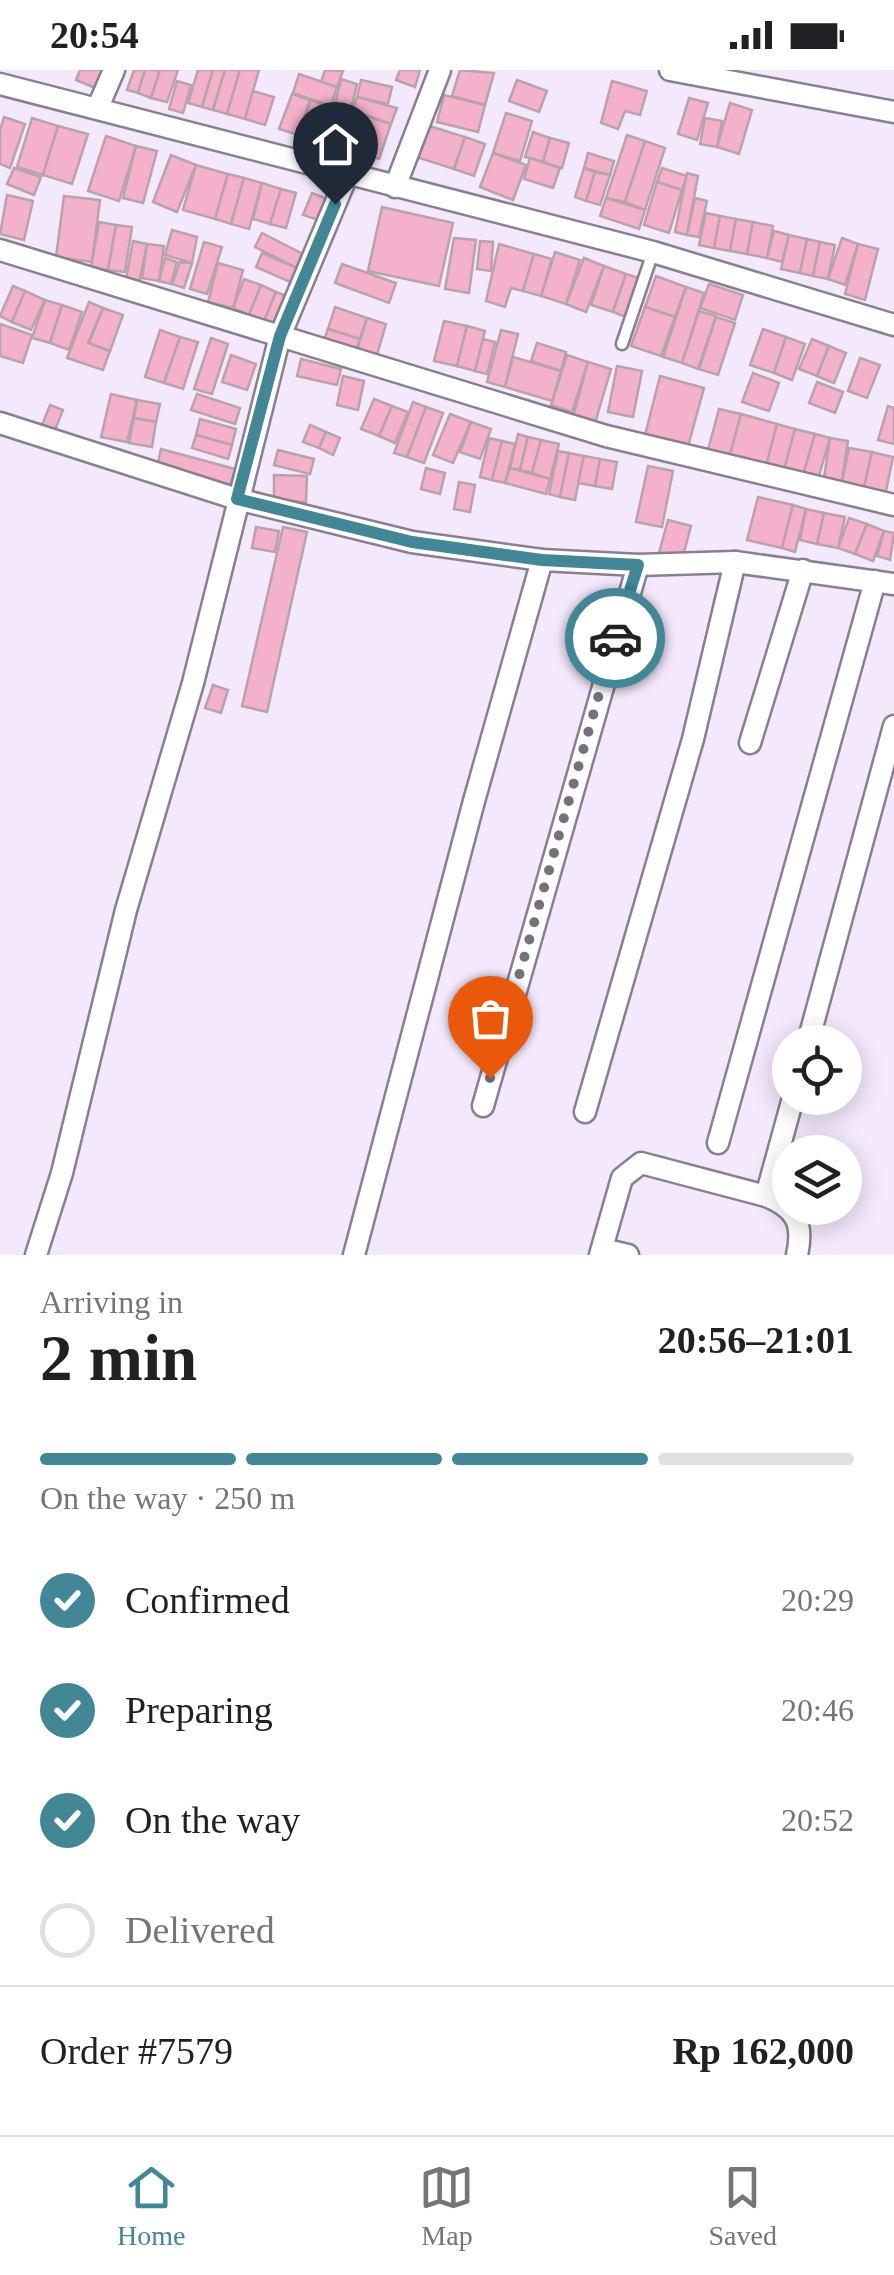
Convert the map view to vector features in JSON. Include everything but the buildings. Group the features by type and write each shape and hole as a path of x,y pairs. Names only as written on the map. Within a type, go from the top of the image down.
{"street":[{"path":"98,108 114,70"},
{"path":"395,187 440,70"},
{"path":"670,70 894,112"},
{"path":"0,84 653,252 894,325"},
{"path":"36,1255 62,1173 126,910 193,683 280,336 349,171"},
{"path":"0,250 606,436 894,504"},
{"path":"0,423 237,499 412,542 542,560 638,565 735,562 885,582 718,1143"},
{"path":"354,1255 542,560"},
{"path":"585,1112 693,739 735,562"},
{"path":"483,1106 638,565"},
{"path":"750,743 803,570"},
{"path":"813,1025 894,726"},
{"path":"766,1196 787,1115"},
{"path":"628,1255 601,1252 622,1178 640,1163 785,1204 798,1215 802,1235 797,1255"}],"lane":[{"path":"622,344 653,252"}],"way so far":[{"path":"490,1078 615,638"}],"route":[{"path":"335,204 280,336 237,499 412,542 542,560 638,565 615,638"}]}
